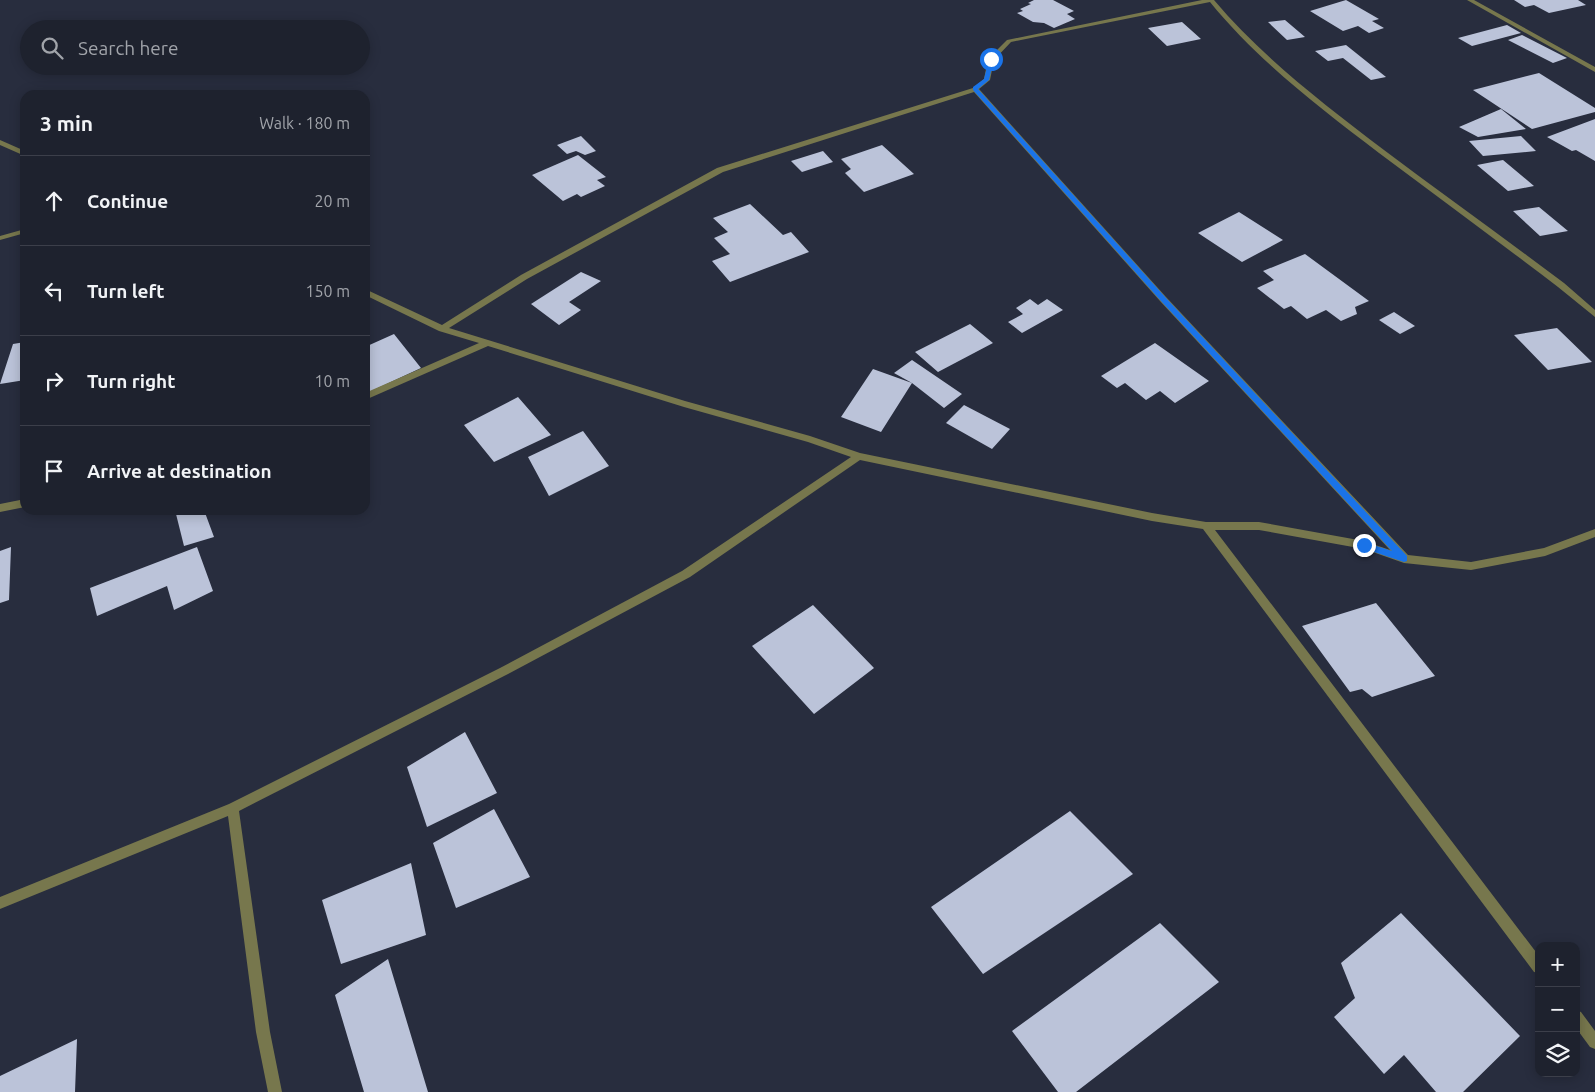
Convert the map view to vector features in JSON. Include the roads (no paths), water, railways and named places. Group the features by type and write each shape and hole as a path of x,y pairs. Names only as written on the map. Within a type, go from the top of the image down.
{"street":[{"path":"442,329 524,277 720,170 975,89 987,80 991,59 1009,41 1211,0 1249,44 1313,98 1561,285 1595,314"},
{"path":"1470,0 1595,70"},
{"path":"975,89 1163,299 1404,559"},
{"path":"0,142 20,152"},
{"path":"0,238 20,232"},
{"path":"370,294 442,329 684,404 810,439 859,456 1152,517 1206,526 1260,526 1364,545 1404,559 1471,566 1546,552 1595,533"},
{"path":"370,395 487,343"},
{"path":"0,903 233,808 495,676 686,574 859,456"},
{"path":"0,508 20,504"},
{"path":"1206,526 1535,962"},
{"path":"233,808 263,1032 275,1092"},
{"path":"1580,1022 1595,1042"}]}
